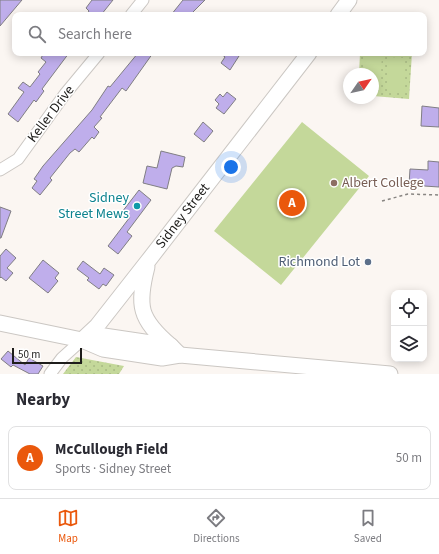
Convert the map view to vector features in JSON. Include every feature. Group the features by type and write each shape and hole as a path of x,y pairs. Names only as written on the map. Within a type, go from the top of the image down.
{"main road":[{"path":"340,12 350,0"},
{"name":"Sidney Street","path":"82,340 97,326 307,56"},
{"path":"148,261 142,288 141,306 145,319 175,350"},
{"path":"0,324 82,340 104,336 175,350 390,374"}],"street":[{"path":"133,12 143,0"},
{"name":"Keller Drive","path":"0,170 18,159 65,94 97,56"},
{"name":"Sidney Street","path":"50,374 62,358 82,340"}],"path":[{"path":"382,201 408,194 439,195"}],"green space":[{"path":"360,56 412,56 409,99 379,96 379,68 359,68"},
{"path":"365,56 382,56 379,90 379,68 364,68"},
{"path":"389,57 405,58 403,92 387,91"},
{"path":"302,122 369,176 281,285 214,231"},
{"path":"76,357 124,366 119,374 63,374"}],"building":[{"path":"0,0 22,0 0,26"},
{"path":"92,0 113,0 103,12 88,12 86,8"},
{"path":"183,0 205,0 193,12 173,12"},
{"path":"42,56 67,56 42,89 44,91 36,102 34,100 18,122 8,114 24,92 18,88 23,82 30,87 40,74 38,72 46,62 41,58"},
{"path":"136,56 151,56 126,91 122,88 100,117 102,118 94,127 99,132 94,139 92,137 79,152 75,149 70,153 50,178 52,180 40,195 32,188 37,181 34,179 43,166 92,110 108,86 110,87"},
{"path":"224,56 239,56 230,70 221,63 225,57"},
{"path":"227,92 236,99 224,114 216,108 219,104 215,100 220,94 223,97"},
{"path":"422,106 439,108 439,127 421,126"},
{"path":"203,122 213,131 204,142 194,134"},
{"path":"161,151 185,157 183,167 176,166 172,168 167,189 143,183 147,166 157,168"},
{"path":"428,161 439,162 439,187 409,185 410,169 428,170"},
{"path":"139,190 151,200 127,232 132,236 118,254 108,246 130,217 122,212"},
{"path":"0,207 11,211 1,238 0,238"},
{"path":"6,249 16,258 7,268 13,273 6,281 1,277 0,278 0,256"},
{"path":"43,260 59,273 55,278 58,281 48,293 29,278"},
{"path":"83,261 100,274 104,268 114,275 106,286 103,284 99,289 87,280 89,278 77,269"},
{"path":"8,351 25,365 29,358 43,366 38,374 30,374 13,365 11,367 1,359"}],"place":[{"name":"Albert College","path":"334,183"},
{"name":"McCullough Field","path":"292,203"},
{"name":"Sidney Street Mews","path":"137,206"},
{"name":"Richmond Lot","path":"368,262"}]}
